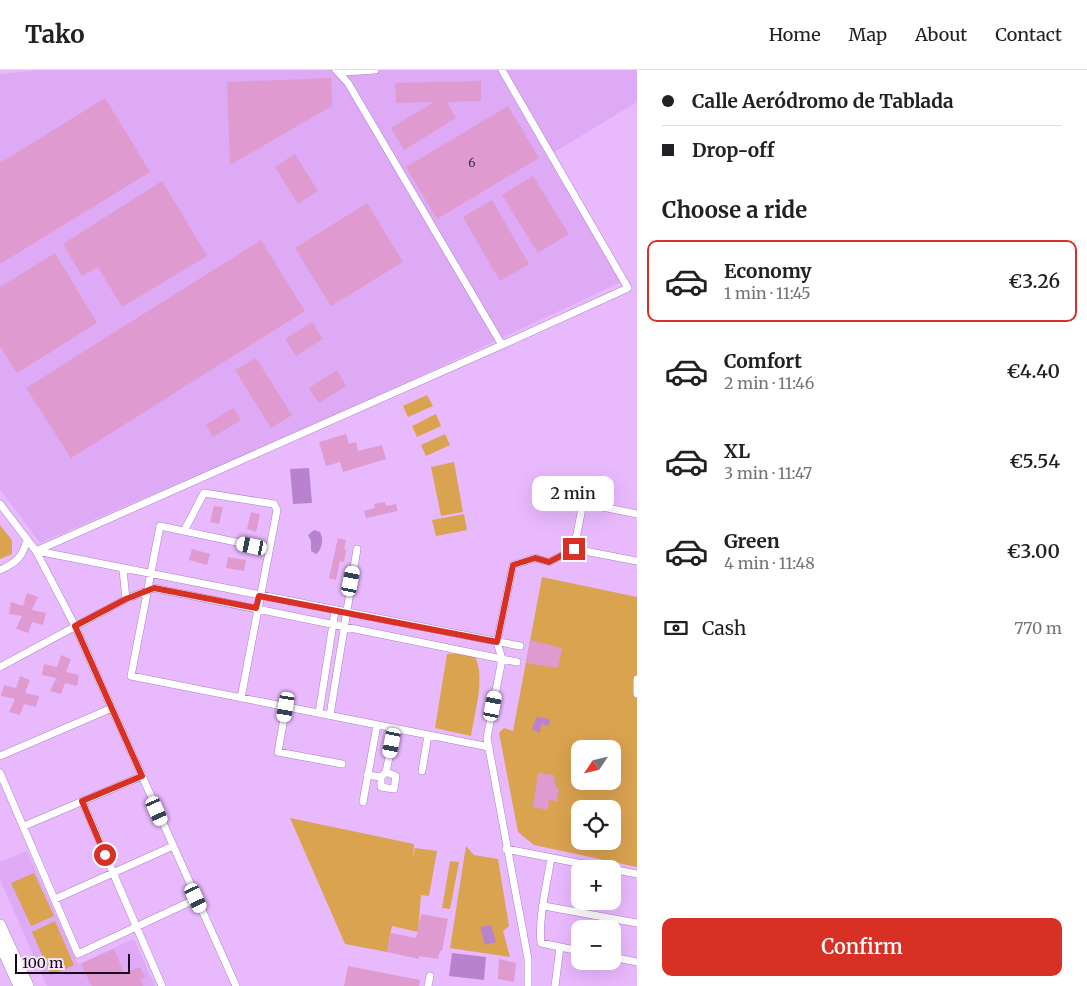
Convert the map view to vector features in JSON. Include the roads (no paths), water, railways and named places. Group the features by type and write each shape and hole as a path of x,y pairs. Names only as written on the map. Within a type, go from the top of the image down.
{"main road":[{"path":"0,925 28,986"},
{"path":"0,944 19,986"}],"street":[{"path":"336,70 348,83"},
{"path":"375,70 344,71 348,83 502,345"},
{"path":"36,551 628,288 502,70"},
{"path":"184,532 204,493 274,504 277,510 256,608 241,698"},
{"path":"574,549 583,503 637,514"},
{"path":"0,504 36,551 75,626 236,986"},
{"path":"269,549 160,526 145,590 131,676 489,747"},
{"path":"0,570 18,561 24,552 27,539"},
{"path":"330,716 345,613 357,549"},
{"path":"528,986 528,959 506,849 487,738 502,659 497,642 513,565 535,558 549,562 574,549 637,561"},
{"path":"36,551 123,570 520,646"},
{"path":"123,570 126,599"},
{"path":"0,668 126,599 154,588 517,662"},
{"path":"319,713 335,611"},
{"path":"637,680 637,694"},
{"path":"286,707 278,752 342,764"},
{"path":"0,756 112,708"},
{"path":"363,802 377,725"},
{"path":"367,775 384,774 395,728"},
{"path":"422,771 428,735"},
{"path":"0,773 78,954 196,898"},
{"path":"24,826 142,776"},
{"path":"82,801 162,986"},
{"path":"55,899 173,846"},
{"path":"506,849 571,862"},
{"path":"551,858 544,906 538,926 541,943 571,949"},
{"path":"621,871 637,874"},
{"path":"544,906 637,923"},
{"path":"555,986 560,947"},
{"path":"621,959 637,962"},
{"path":"428,986 430,976"}]}
